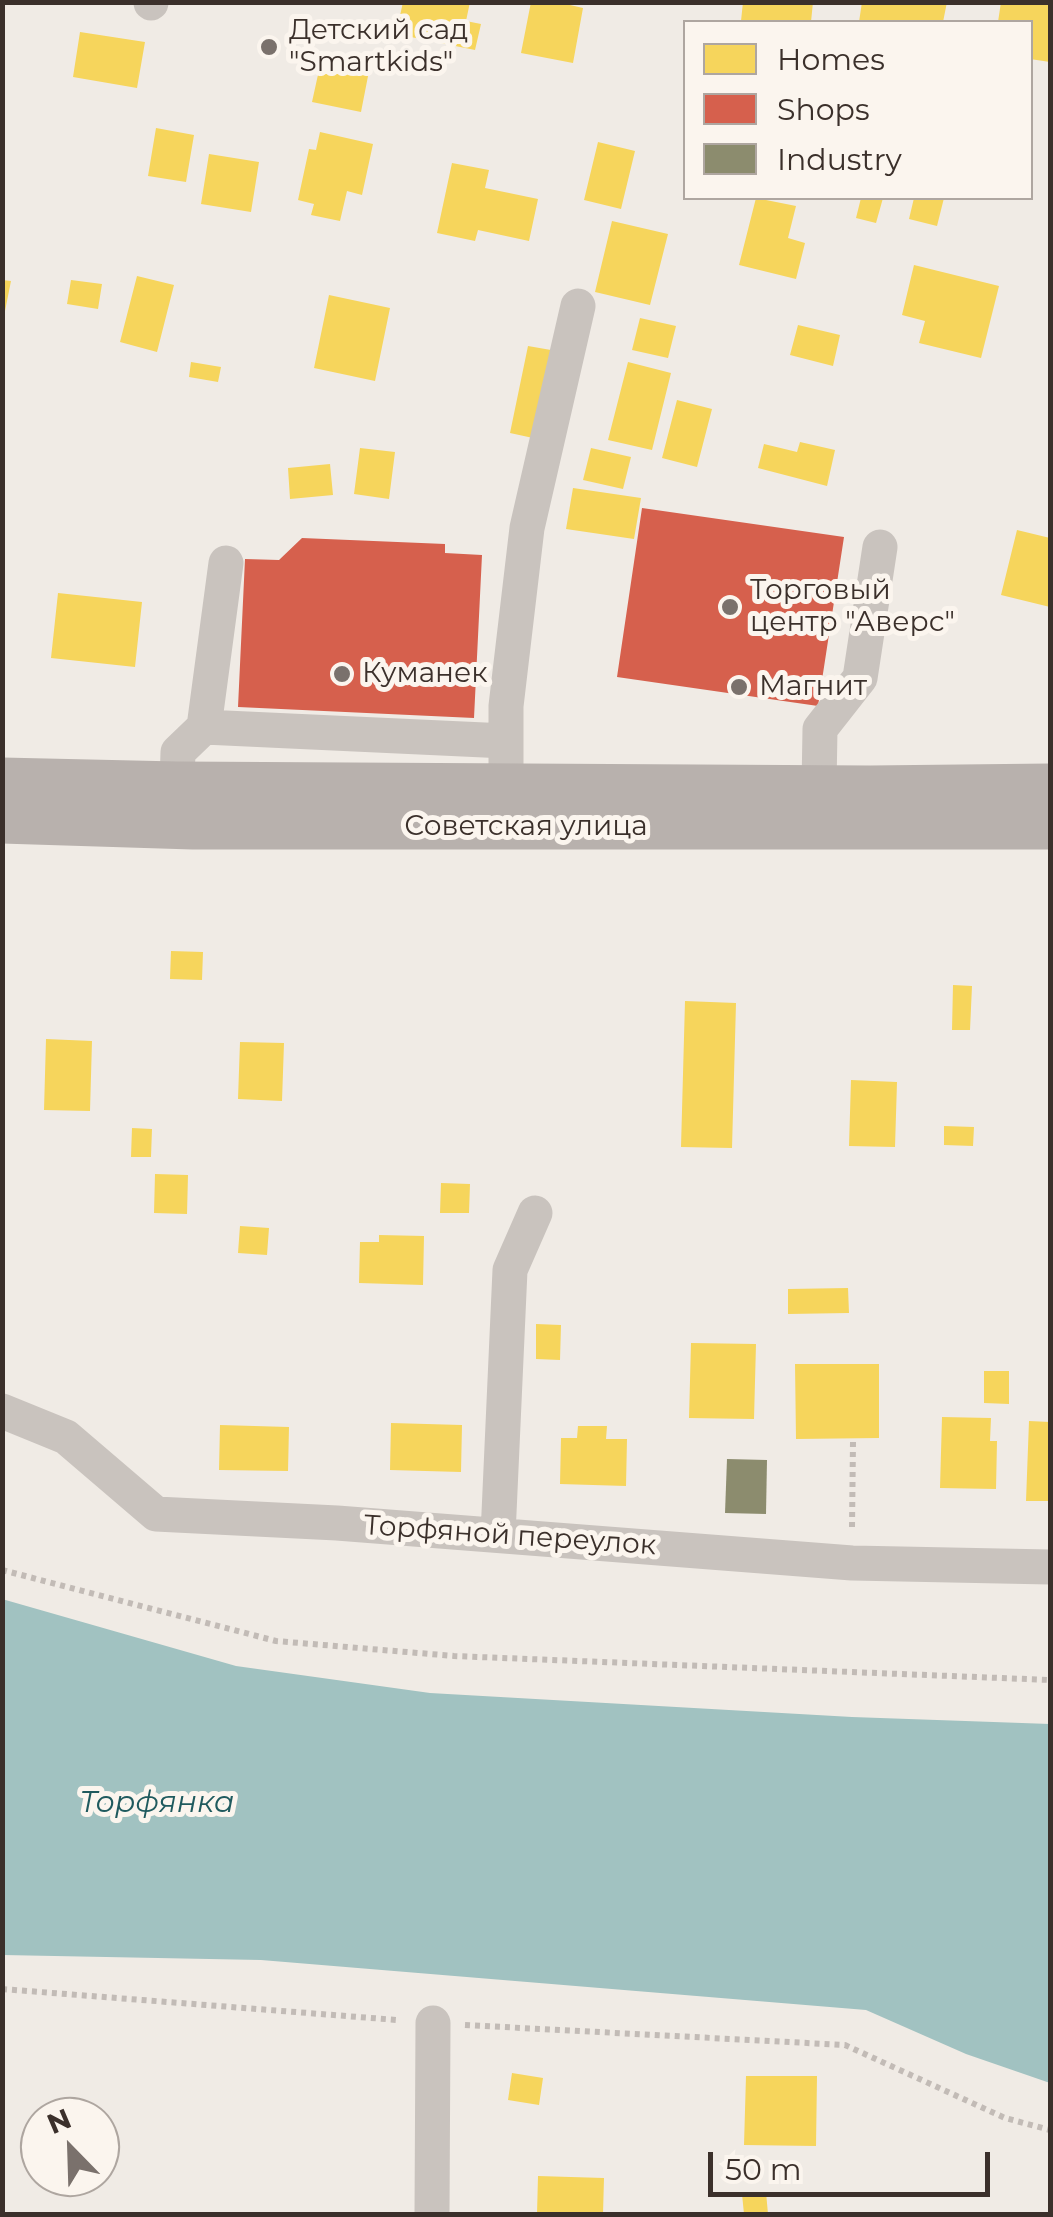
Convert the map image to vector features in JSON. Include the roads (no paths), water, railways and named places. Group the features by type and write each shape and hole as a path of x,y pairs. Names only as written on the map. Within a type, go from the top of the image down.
{"main road":[{"name":"Советская улица","path":"2,780 506,786 1050,786"},
{"name":"Советская улица","path":"2,821 192,826 1050,826"}],"street":[{"path":"506,786 506,706 526,528 578,306"},
{"path":"819,787 820,729 860,678 880,547"},
{"path":"177,784 178,752 204,727 226,563"},
{"path":"204,727 506,741"},
{"path":"498,1534 510,1270 536,1213"},
{"name":"Торфяной переулок","path":"2,1411 66,1437 156,1514 498,1534 852,1563 1050,1567"},
{"path":"432,2214 433,2023"}],"water":[{"name":"Торфянка","path":"2,1599 236,1666 430,1693 1050,1724 1050,2083 966,2054 866,2010 261,1960 3,1955"}],"place":[{"name":"Детский сад \"Smartkids\"","path":"269,47"},
{"name":"Торговый центр \"Аверс\"","path":"730,607"},
{"name":"Куманек","path":"342,674"},
{"name":"Магнит","path":"739,687"}]}
